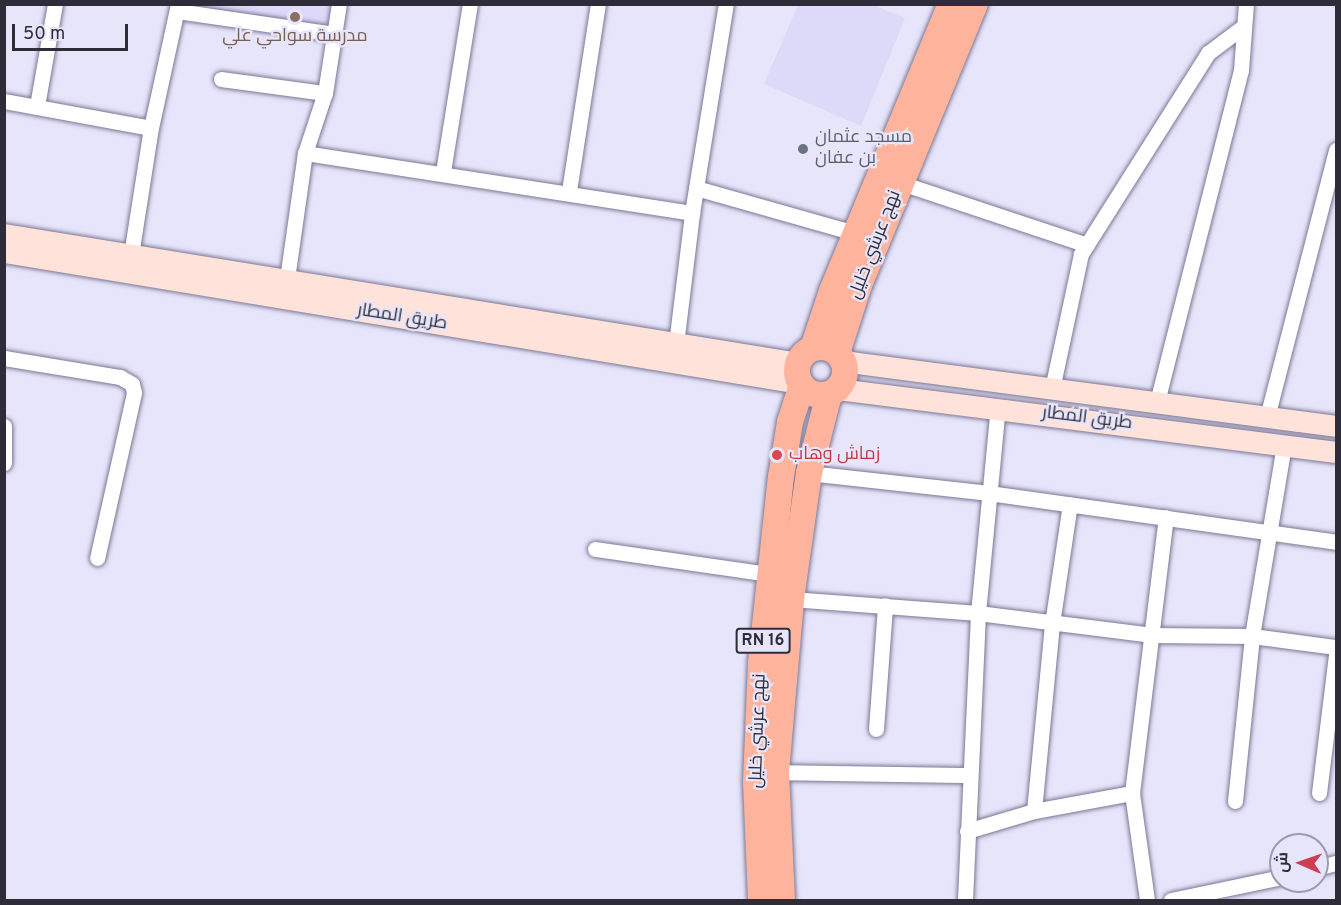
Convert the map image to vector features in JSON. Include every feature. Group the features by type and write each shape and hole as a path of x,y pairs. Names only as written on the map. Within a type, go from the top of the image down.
{"highway":[{"name":"نهج عرشي خليل","path":"815,365 855,233 951,4"},
{"name":"نهج عرشي خليل","path":"761,900 756,782 770,574 790,422 901,183 975,4"},
{"name":"نهج عرشي خليل","path":"782,900 776,772 791,599 809,473 833,391 844,376 815,365"},
{"path":"815,365 814,394 833,391"}],"main road":[{"name":"طريق المطار","path":"4,234 130,264 674,354 815,365 850,362 1336,426"},
{"name":"طريق المطار","path":"4,252 287,279 674,354"},
{"name":"طريق المطار","path":"833,391 998,407 1336,452"}],"street":[{"path":"37,106 55,4"},
{"path":"287,279 305,153 325,93 339,4"},
{"path":"443,172 470,4"},
{"path":"568,191 598,4"},
{"path":"674,354 692,213 726,4"},
{"path":"1157,402 1240,70 1246,4"},
{"path":"130,264 151,128 177,8 334,34"},
{"path":"1052,388 1081,254 1208,53 1244,27"},
{"path":"221,79 325,93"},
{"path":"4,101 151,128"},
{"path":"1267,417 1336,150"},
{"path":"305,153 568,191 692,213"},
{"path":"901,183 1087,245"},
{"path":"696,188 855,233"},
{"path":"4,358 120,377 132,384 134,393 97,558"},
{"path":"965,900 978,613 998,407"},
{"path":"4,426 4,463"},
{"path":"1235,801 1252,636 1284,445"},
{"path":"809,473 989,493 1336,542"},
{"path":"1034,811 1052,624 1070,504"},
{"path":"1147,900 1132,793 1166,517"},
{"path":"595,549 770,574"},
{"path":"791,599 978,613 1151,635 1252,636 1336,647"},
{"path":"876,729 885,605"},
{"path":"1319,793 1336,654"},
{"path":"776,772 970,775"},
{"path":"967,831 1034,811 1132,793"},
{"path":"1171,900 1223,896 1269,881"}],"shaded area":[{"name":"مدرسة سواحي علي","path":"193,5 334,5 327,30"},
{"path":"798,5 873,5 905,18 861,126 764,84"}],"place":[{"name":"مدرسة سواحي علي","path":"295,17"},
{"name":"مسجد عثمان بن عفان","path":"803,149"},
{"name":"زماش وهاب","path":"777,455"}]}
